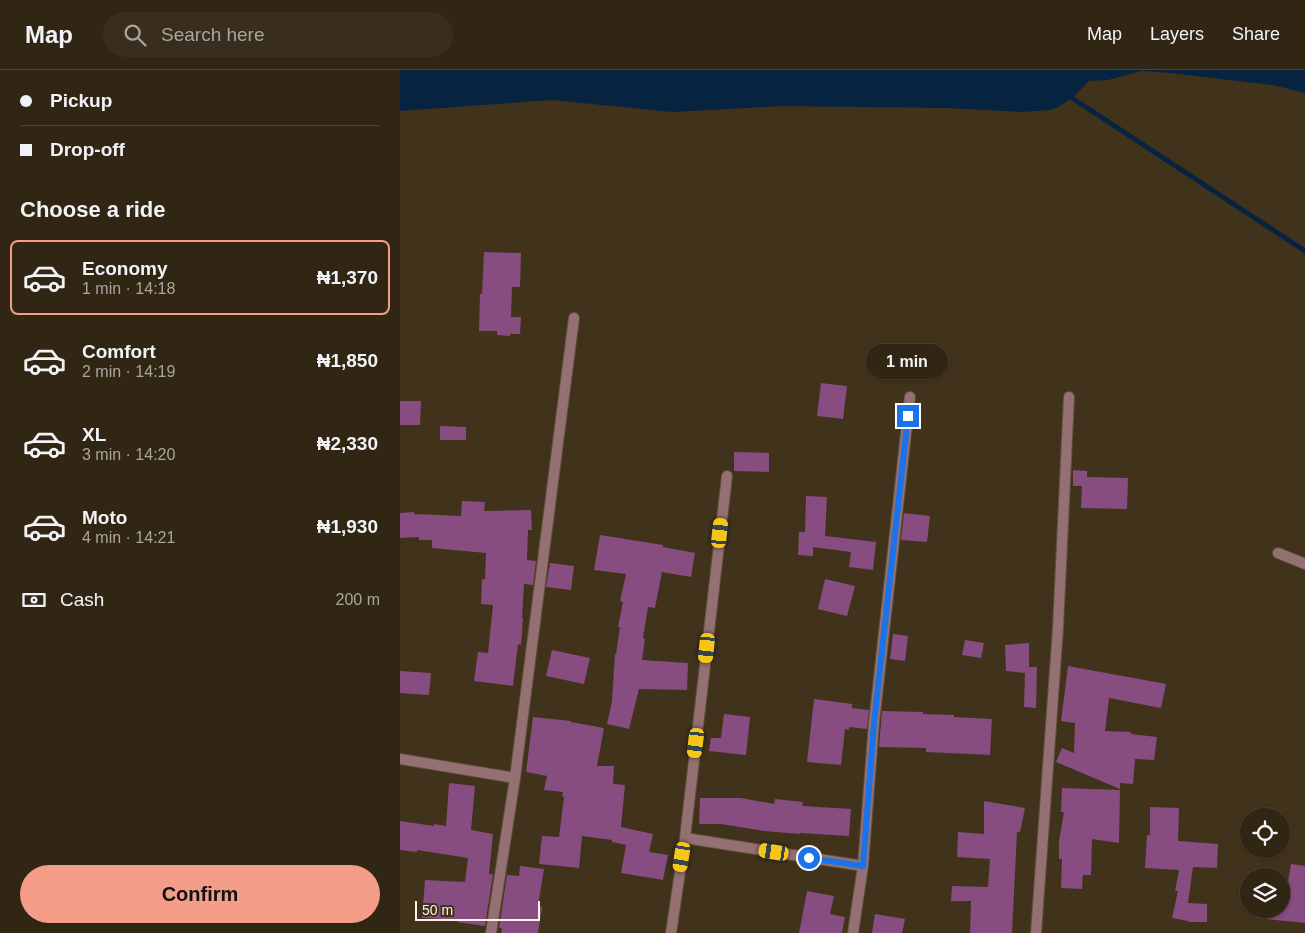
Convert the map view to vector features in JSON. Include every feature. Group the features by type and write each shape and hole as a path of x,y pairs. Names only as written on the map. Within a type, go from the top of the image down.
{"street":[{"path":"491,933 515,778 574,318"},
{"path":"853,933 863,866 874,723 910,397"},
{"path":"1036,933 1058,628 1069,397"},
{"path":"671,933 685,838 727,476"},
{"path":"1278,554 1305,564"},
{"path":"400,759 515,778"},
{"path":"685,838 863,866"}],"water":[{"path":"400,70 1305,70 1305,93 1273,85 1142,71 1108,80 1089,81 1072,98 1057,108 1023,112 947,108 781,106 672,112 552,100 400,111"}],"building":[{"path":"484,252 521,253 520,287 512,287 511,317 521,317 520,334 510,334 510,336 497,335 497,331 479,331"},
{"path":"821,383 847,386 843,419 817,416"},
{"path":"400,401 421,401 420,425 400,425"},
{"path":"440,426 466,427 466,440 440,440"},
{"path":"734,452 769,453 769,472 734,471"},
{"path":"1073,470 1087,471 1087,477 1128,478 1127,509 1081,508 1082,486 1073,486"},
{"path":"806,496 827,497 825,536 876,542 873,570 849,567 851,552 813,547 813,556 798,555 799,532 805,532"},
{"path":"462,501 485,502 484,511 531,510 532,530 528,530 527,560 536,561 533,585 524,584 521,645 518,644 513,686 474,681 478,652 488,653 493,605 481,604 482,579 485,579 486,553 432,548 432,540 419,540 419,537 400,538 400,513 414,512 414,514 461,516"},
{"path":"904,513 930,516 927,542 901,540"},
{"path":"600,535 663,545 663,547 695,553 691,577 662,572 655,608 648,607 643,638 645,639 642,660 688,663 687,690 639,689 629,729 607,724 612,701 615,654 620,627 618,627 623,602 620,601 626,574 594,570"},
{"path":"550,563 574,566 571,590 546,587"},
{"path":"825,579 855,586 847,616 818,609"},
{"path":"893,634 908,636 905,661 890,659"},
{"path":"965,640 984,643 981,658 962,655"},
{"path":"1029,643 1029,667 1037,667 1036,708 1024,707 1025,673 1006,671 1005,645"},
{"path":"552,650 590,658 584,684 546,676"},
{"path":"1068,666 1166,684 1161,708 1109,698 1105,731 1131,732 1131,734 1157,737 1154,760 1135,759 1133,784 1120,783 1120,789 1056,762 1062,748 1074,753 1075,723 1061,721"},
{"path":"400,671 431,673 429,695 400,693"},
{"path":"814,699 852,704 852,708 869,710 867,729 849,727 849,730 845,729 841,765 807,762"},
{"path":"882,711 923,712 923,714 992,719 990,755 926,752 926,748 879,747"},
{"path":"724,714 750,717 746,755 709,751 711,738 721,738"},
{"path":"533,717 571,721 604,728 597,766 614,766 613,784 625,785 621,827 653,834 649,852 668,855 663,880 621,873 626,845 612,842 612,840 582,836 579,868 539,864 542,836 559,837 564,797 562,796 563,792 544,790 547,776 526,772"},
{"path":"449,783 475,786 471,830 493,834 489,874 493,874 485,926 457,922 458,920 422,918 425,880 465,882 468,858 417,850 417,852 400,850 400,821 446,826"},
{"path":"1062,788 1120,790 1119,843 1092,839 1091,875 1083,875 1082,889 1061,888 1062,859 1059,859 1059,841 1064,812 1061,812"},
{"path":"700,798 741,798 774,804 775,799 803,802 802,806 851,809 849,836 800,834 764,831 721,824 699,824"},
{"path":"984,801 1025,808 1020,832 1017,832 1012,933 970,933 971,901 951,901 952,886 988,887 990,859 957,857 958,832 984,834"},
{"path":"1150,807 1179,808 1178,841 1218,844 1217,868 1193,867 1188,903 1207,904 1207,922 1188,922 1172,918 1178,891 1175,891 1179,870 1145,868 1147,835 1150,835"},
{"path":"1291,864 1305,866 1305,923 1256,918 1290,918"},
{"path":"520,866 544,869 538,906 542,907 538,933 501,933 502,928 499,928 507,875 519,876"},
{"path":"807,891 834,896 830,914 845,917 842,933 799,933"},
{"path":"875,914 905,919 902,933 872,933"}],"waterway":[{"path":"1067,96 1305,251"}],"route":[{"path":"809,858 863,866 874,723 908,416"}]}
